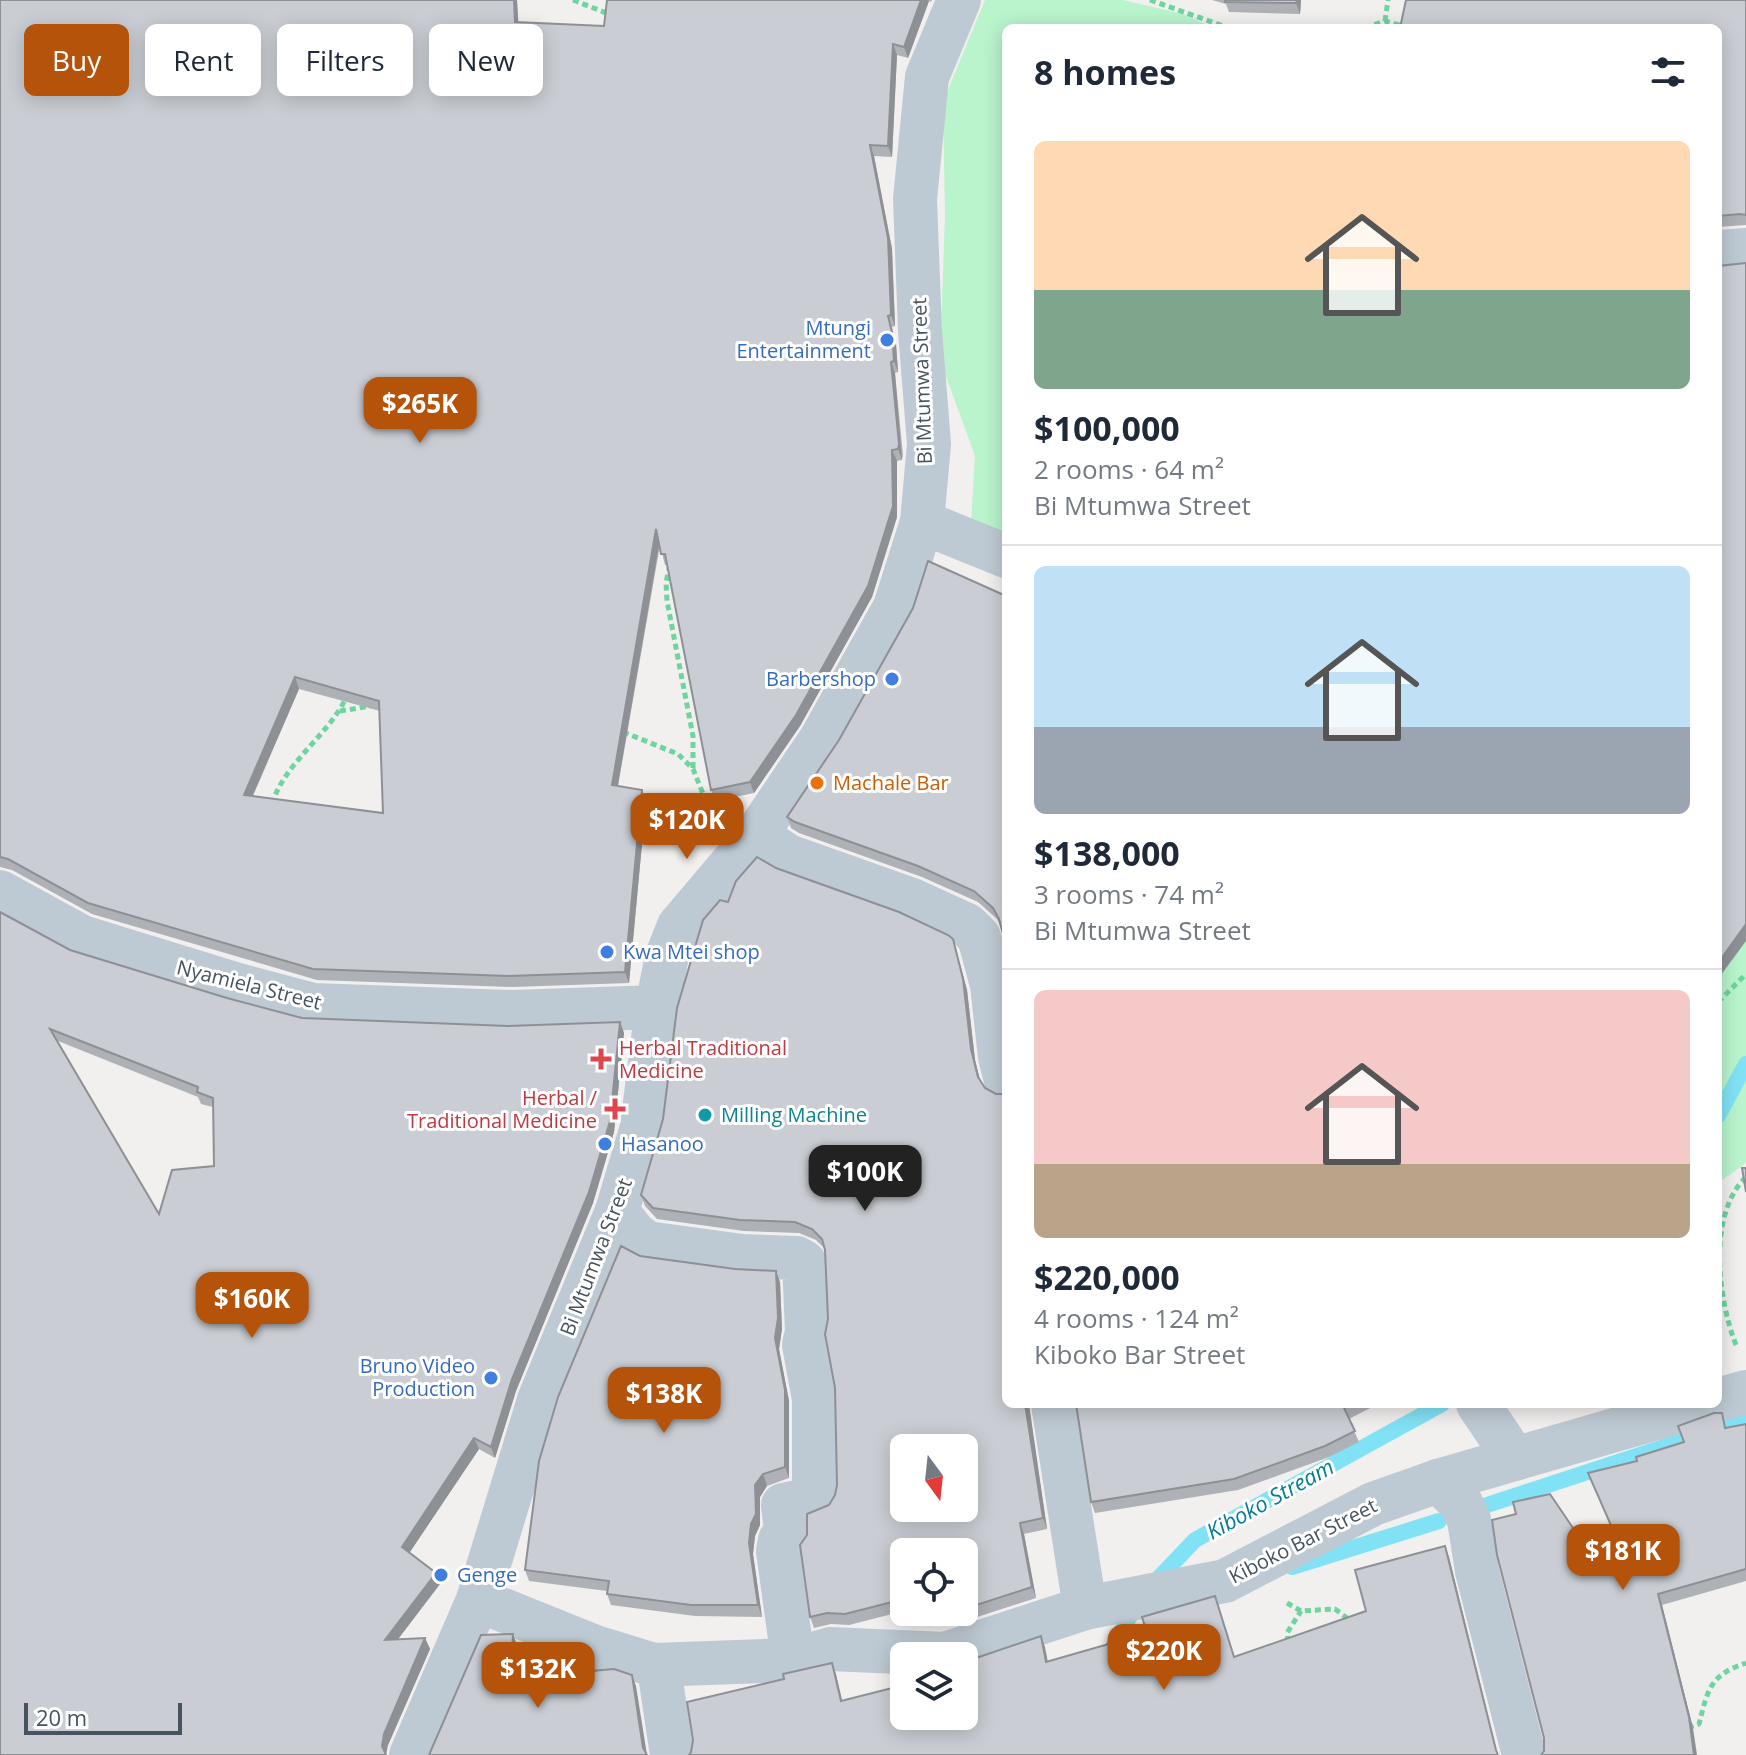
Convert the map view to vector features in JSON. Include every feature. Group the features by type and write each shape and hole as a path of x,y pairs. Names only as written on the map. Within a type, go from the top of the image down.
{"street":[{"name":"Bi Mtumwa Street","path":"411,1755 478,1600 539,1400 617,1211 642,1127 657,1007 667,956 679,926 746,846 821,739 895,607 922,522 929,444 920,331 915,199 927,77 959,0"},
{"path":"1722,252 1746,250"},
{"path":"922,522 1002,554"},
{"path":"746,846 788,856 967,925 979,937 992,985 1002,1065"},
{"name":"Nyamiela Street","path":"0,892 82,937 313,1005 513,1012 657,1007"},
{"path":"617,1211 634,1233 647,1243 742,1256 797,1258 804,1262 807,1331 804,1345 814,1399 816,1498 783,1505 787,1538 780,1540 778,1551 793,1660"},
{"path":"1722,1396 1743,1372"},
{"path":"1054,1408 1085,1608"},
{"path":"1481,1408 1515,1459"},
{"name":"Kiboko Bar Street","path":"478,1600 595,1647 654,1665 793,1660 830,1649 945,1654 1085,1608 1225,1581 1373,1504 1438,1481 1691,1408"},
{"path":"1438,1481 1461,1503 1469,1520 1477,1571 1524,1755"},
{"path":"654,1665 659,1668 672,1755"}],"path":[{"path":"573,0 622,19"},
{"path":"1150,0 1218,24"},
{"path":"1385,21 1388,0"},
{"path":"1376,24 1385,21 1396,24"},
{"path":"675,556 668,569 667,601 693,736 693,769 713,818 746,846"},
{"path":"271,809 274,797 297,760 340,711 352,686"},
{"path":"340,711 382,704"},
{"path":"617,730 678,754 693,769"},
{"path":"1722,998 1746,974"},
{"path":"1722,1236 1724,1214 1738,1184 1746,1177"},
{"path":"1722,1294 1743,1372"},
{"path":"1225,1581 1256,1579 1301,1611 1335,1609 1357,1625"},
{"path":"1289,1650 1287,1633 1301,1611"},
{"path":"1680,1730 1699,1724 1712,1683 1719,1674 1746,1663"}],"green space":[{"path":"985,0 1123,0 1183,14 1205,24 1002,24 1002,543 971,522 975,456 940,360 945,216 943,102"},
{"path":"1746,489 1746,1163 1722,1180 1722,507"}],"building":[{"path":"0,0 514,0 515,22 604,26 607,0 921,0 904,47 893,44 888,146 870,145 888,238 891,315 888,316 892,333 894,361 891,362 899,444 898,449 892,450 893,506 868,586 796,715 750,782 711,790 665,554 661,554 656,529 612,785 642,790 625,972 509,976 313,969 88,903 0,857","holes":["295,677 379,701 383,813 244,795"]},
{"path":"1225,0 1297,0 1296,3"},
{"path":"1406,0 1746,0 1746,215 1722,216 1722,24 1401,24"},
{"path":"1746,263 1746,924 1722,957 1722,266"},
{"path":"928,561 1002,594 1002,930 993,908 974,891 918,866 787,817 839,740 913,608"},
{"path":"757,857 776,868 899,912 953,939 963,979 971,1049 978,1077 985,1088 1002,1094 1002,1408 1026,1408 1043,1518 1020,1523 1032,1587 978,1604 978,1538 890,1538 890,1603 845,1614 827,1613 810,1617 800,1545 807,1535 807,1514 829,1505 837,1485 835,1388 825,1334 828,1319 822,1239 812,1229 795,1222 740,1220 653,1208 641,1195 663,1119 677,1008 703,920 720,900 728,902 736,881"},
{"path":"0,912 70,950 302,1018 508,1026 620,1022 610,1121 589,1192 512,1379 491,1447 474,1438 402,1547 436,1573 385,1640 425,1638 384,1734 382,1746 386,1755 0,1755","holes":["50,1029 198,1087 197,1092 213,1098 214,1166 172,1170 159,1214"]},
{"path":"1742,1168 1746,1168 1746,1192"},
{"path":"621,1246 640,1256 735,1269 776,1271 778,1318 775,1338 785,1390 785,1467 763,1474 755,1485 756,1514 751,1524 749,1543 758,1605 691,1605 607,1594 609,1581 525,1570 539,1461 558,1397"},
{"path":"1077,1408 1344,1408 1355,1431 1325,1446 1234,1479 1091,1502"},
{"path":"1722,1413 1725,1428 1746,1424 1746,1569 1658,1594 1689,1717 1694,1755 1541,1755 1544,1738 1497,1555 1492,1520 1516,1514 1513,1502 1550,1494 1596,1562 1621,1548 1588,1473 1637,1461 1636,1457 1684,1442 1678,1426"},
{"path":"1445,1546 1498,1755 689,1755 693,1740 687,1702 784,1679 783,1674 832,1663 841,1701 890,1689 890,1730 978,1730 978,1657 1041,1636 1046,1662 1147,1633 1142,1617 1215,1596 1234,1657 1366,1611 1355,1570"},
{"path":"513,1634 511,1678 614,1669 632,1675 643,1748 647,1755 429,1755 481,1635"}],"waterway":[{"name":"Kiboko Stream","path":"1722,1109 1746,1064"},
{"name":"Kiboko Stream","path":"1153,1584 1195,1540 1435,1408"},
{"path":"1481,1507 1746,1420"},
{"path":"1292,1567 1439,1521"},
{"name":"Kiboko Stream","path":"1107,1658 1136,1605"}],"place":[{"name":"Mtungi Entertainment","path":"887,340"},
{"name":"Barbershop","path":"892,679"},
{"name":"Machale Bar","path":"817,783"},
{"name":"Kwa Mtei shop","path":"607,952"},
{"name":"Herbal Traditional Medicine","path":"601,1059"},
{"name":"Herbal / Traditional Medicine","path":"615,1109"},
{"name":"Milling Machine","path":"705,1115"},
{"name":"Hasanoo","path":"605,1144"},
{"name":"Bruno Video Production","path":"491,1378"},
{"name":"Genge","path":"441,1575"}]}
